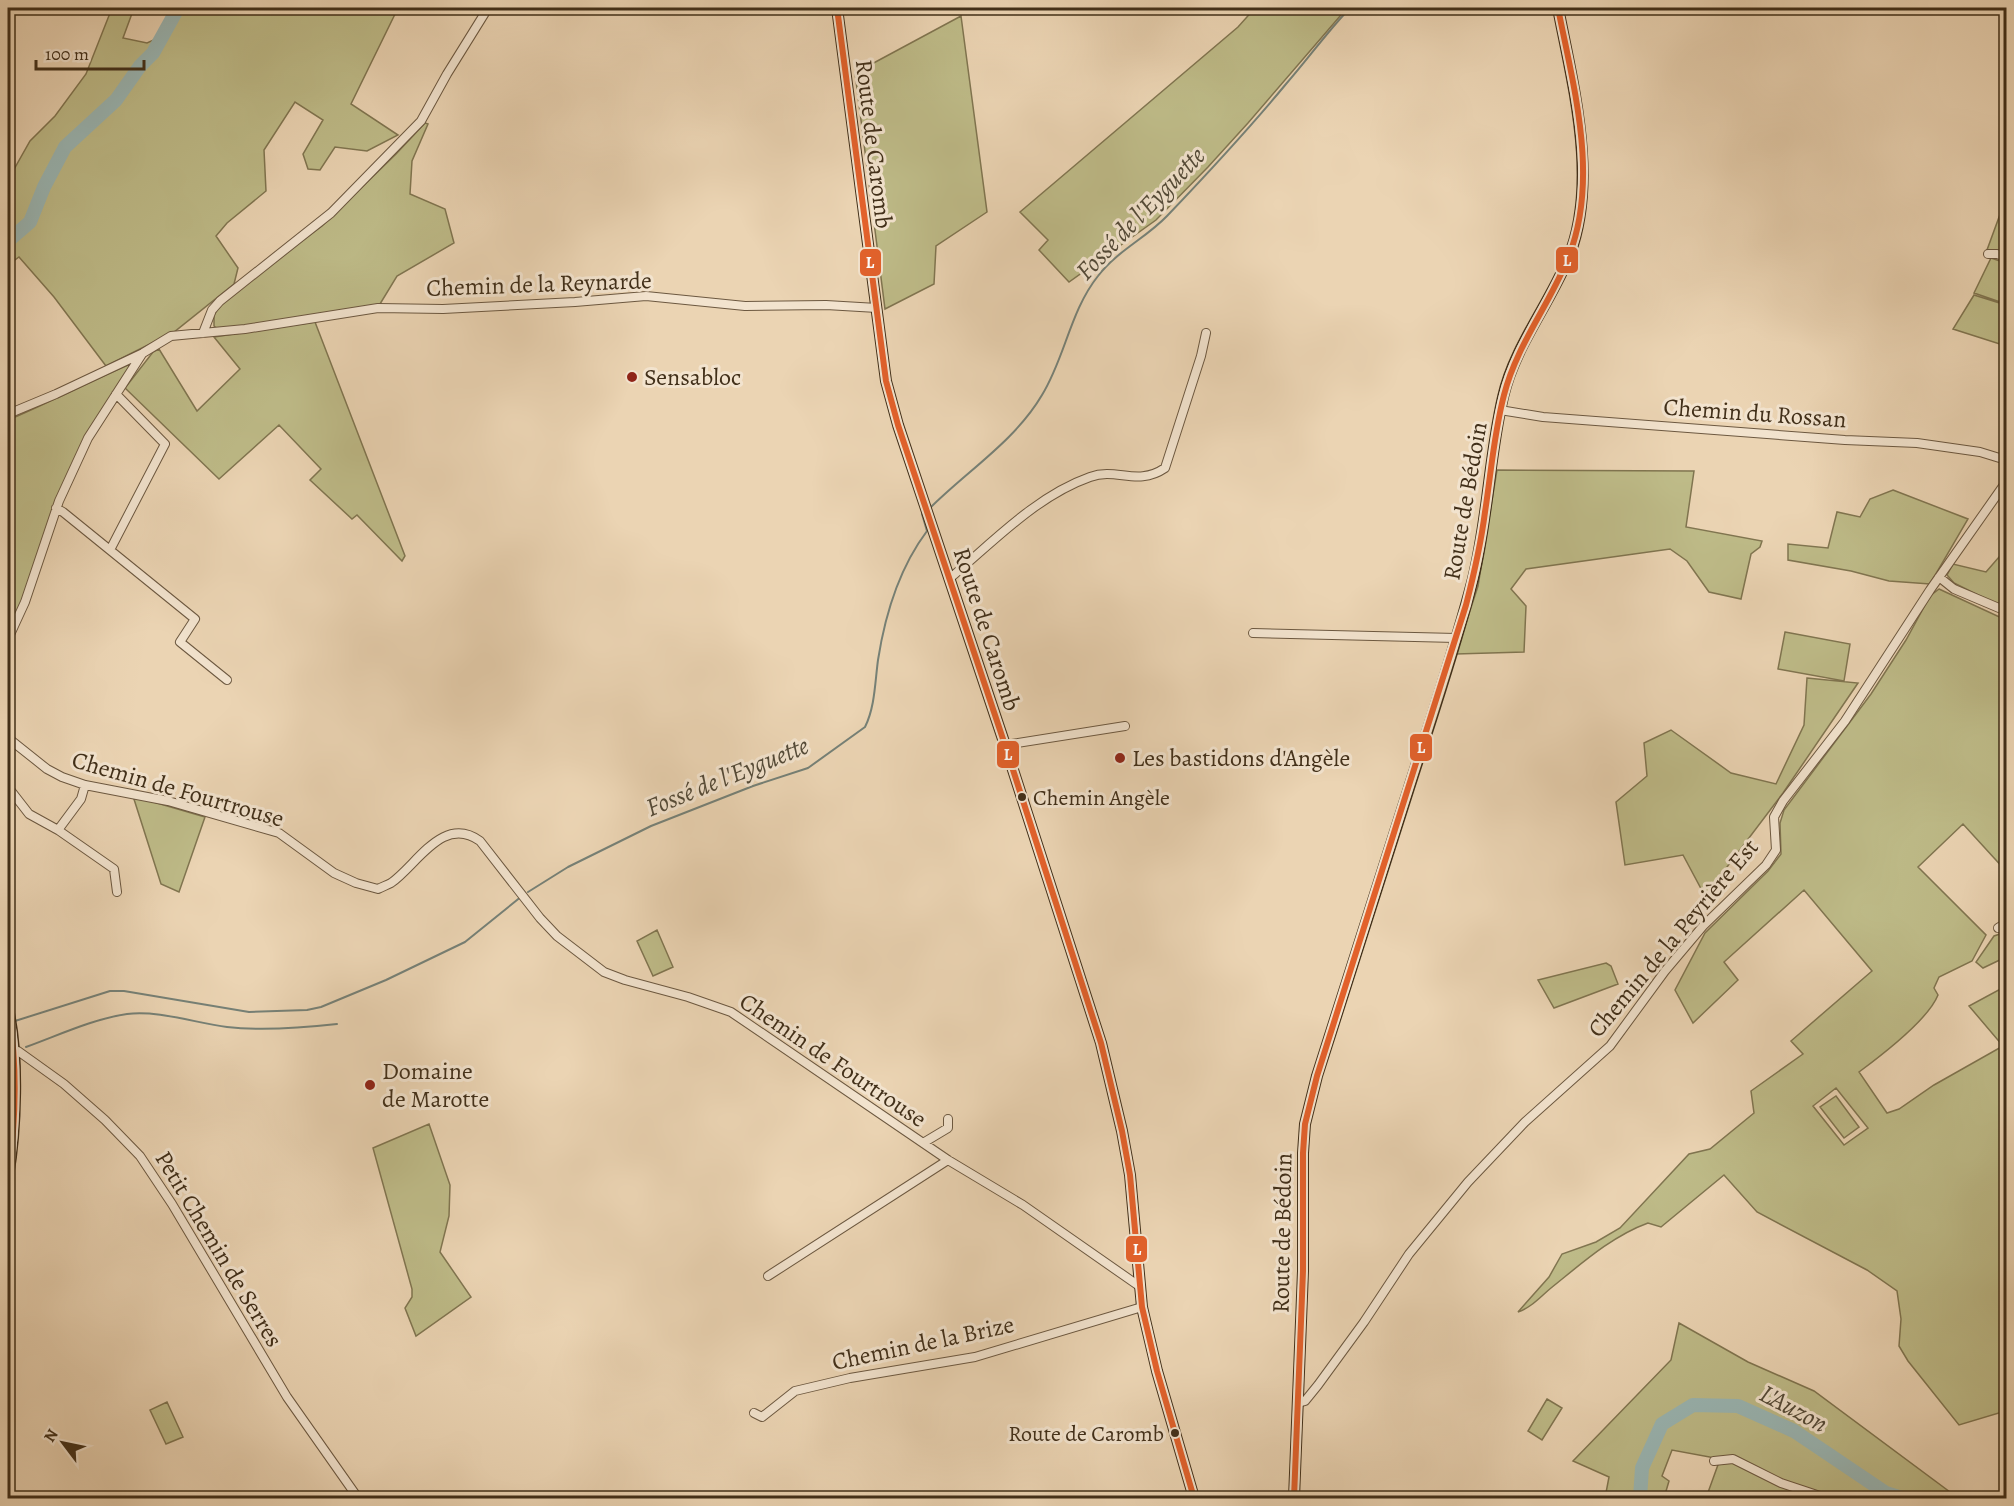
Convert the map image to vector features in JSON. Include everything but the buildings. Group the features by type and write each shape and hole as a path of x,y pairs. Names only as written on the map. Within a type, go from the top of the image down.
{"main road":[{"name":"Route de Caromb","path":"837,8 886,381 1109,1072 1130,1175 1142,1307 1157,1371 1194,1498"},
{"name":"Route de Bédoin","path":"1294,1498 1303,1271 1302,1153 1305,1124 1317,1076 1456,639 1482,541 1500,410 1509,376 1568,258 1581,210 1582,151 1558,8"},
{"path":"8,1009 14,1051 13,1130 8,1177"}],"street":[{"path":"203,333 207,319 220,301 330,213 421,121 488,8"},
{"path":"1988,254 2007,257"},
{"name":"Chemin de la Reynarde","path":"8,414 143,353 171,336 245,329 378,308 461,309 646,297 745,306 826,305 877,308"},
{"path":"949,579 1019,520 1066,488 1092,476 1144,477 1156,474 1165,468 1201,356 1206,333"},
{"path":"8,639 26,602 56,508 88,438 143,353"},
{"path":"110,550 165,444 116,394"},
{"name":"Chemin du Rossan","path":"1500,410 1543,417 1845,440 1917,443 1980,452 2007,460"},
{"path":"2007,482 1939,577 1954,589 2007,611"},
{"path":"56,508 195,619 180,642 227,680"},
{"name":"Chemin de la Peyrière Est","path":"1298,1403 1305,1401 1318,1385 1364,1322 1409,1254 1468,1182 1525,1122 1610,1046 1665,971 1703,926 1766,865 1776,850 1774,817 1783,801 1845,721 1939,577"},
{"path":"1253,633 1456,639"},
{"path":"1005,745 1125,726"},
{"name":"Chemin de Fourtrouse","path":"8,738 53,773 85,785 168,801 279,833 334,873 356,883 378,889 392,882 438,839 465,833 473,836 480,841 540,918 557,936 604,972 731,1012 948,1160 1023,1205 1139,1286"},
{"path":"58,830 81,800 85,785"},
{"path":"8,787 29,814 58,830 114,869 117,892"},
{"path":"1998,928 2007,923"},
{"name":"Petit Chemin de Serres","path":"14,1051 64,1084 105,1120 140,1156 162,1188 287,1397 358,1498"},
{"path":"923,1143 948,1128 948,1119"},
{"path":"768,1276 948,1160"},
{"name":"Chemin de la Brize","path":"754,1413 762,1417 795,1391 850,1378 975,1357 1142,1307"},
{"path":"1714,1461 1733,1459 1781,1483 1826,1498"}],"shaded area":[{"path":"112,8 134,8 123,38 147,43 156,39 171,8 398,8 351,104 398,135 367,151 335,147 320,170 308,169 303,154 323,120 295,102 264,150 266,191 227,223 216,236 238,268 234,284 174,332 106,366 54,297 19,257 8,265 8,180 30,141 55,116 86,74"},
{"path":"1255,8 1347,8 1248,123 1156,220 1069,282 1039,250 1048,240 1020,212 1238,27"},
{"path":"961,16 987,212 936,246 934,284 885,309 855,73"},
{"path":"425,123 428,124 412,161 410,194 445,209 454,243 397,276 380,304 219,330 214,326 214,315 221,304 322,226"},
{"path":"2006,198 2006,253 1987,250"},
{"path":"1991,258 2006,263 2006,304 1974,293"},
{"path":"1974,295 2006,305 2006,346 1953,329"},
{"path":"315,322 405,556 402,561 357,515 352,519 310,480 321,469 279,425 219,479 125,388 153,352 159,349 197,411 240,369 214,337"},
{"path":"135,362 90,428 24,600 8,633 8,420"},
{"path":"1497,470 1694,471 1686,527 1762,541 1760,547 1751,554 1741,599 1709,592 1687,561 1670,549 1526,569 1511,589 1526,606 1524,652 1456,654 1478,586"},
{"path":"1893,490 1968,519 1930,584 1889,581 1851,571 1788,560 1788,544 1828,548 1837,512 1860,517 1870,499"},
{"path":"2006,549 2006,609 1954,583 1947,575 1953,564 1986,572"},
{"path":"1939,589 2006,620 2006,871 1963,824 1918,867 1986,935 1972,961 1939,977 1934,988 1938,995 1933,1005 1915,1026 1859,1072 1887,1113 1899,1109 1934,1085 2003,1046 1969,1006 2006,986 2006,1413 2002,1412 1959,1425 1908,1361 1899,1346 1901,1319 1897,1291 1867,1270 1757,1212 1724,1175 1661,1227 1648,1223 1622,1235 1585,1260 1532,1305 1518,1312 1549,1277 1562,1254 1596,1242 1620,1228 1689,1154 1710,1149 1754,1113 1751,1091 1803,1054 1791,1041 1872,971 1804,890 1724,962 1738,980 1693,1023 1675,990 1705,933 1768,871 1781,854 1780,823 1784,810 1871,694 1906,640 1930,596","holes":["1836,1088 1868,1128 1844,1145 1813,1106"]},
{"path":"1785,632 1850,644 1844,681 1778,669"},
{"path":"1807,678 1858,683 1783,793 1705,896 1683,855 1625,865 1616,802 1647,776 1644,743 1671,730 1731,773 1776,784 1804,725"},
{"path":"133,796 205,817 179,892 161,884"},
{"path":"657,930 673,967 653,976 637,941"},
{"path":"2006,932 2006,957 1983,968 1976,962 1994,936"},
{"path":"1606,963 1611,966 1618,984 1554,1008 1538,980"},
{"path":"1836,1096 1859,1127 1844,1138 1820,1107"},
{"path":"429,1124 450,1185 449,1216 440,1252 471,1297 416,1336 405,1308 412,1297 412,1289 373,1148"},
{"path":"1679,1323 1748,1362 1814,1391 1958,1498 1834,1498 1782,1480 1734,1456 1715,1458 1672,1450 1662,1476 1669,1481 1664,1498 1605,1498 1609,1477 1573,1461 1671,1360"},
{"path":"1547,1399 1562,1408 1542,1440 1528,1431"},
{"path":"167,1402 183,1437 166,1444 150,1410"},
{"path":"1732,1461 1820,1498 1706,1498 1719,1462"}],"waterway":[{"path":"8,241 30,222 44,187 65,147 116,100 140,66 153,53 178,8"},
{"name":"Fossé de l'Eyguette","path":"930,508 990,455 1031,412 1050,381 1074,319 1088,290 1098,276 1114,259 1159,224 1198,184 1350,8"},
{"name":"Fossé de l'Eyguette","path":"1391,8 1395,12 1400,8"},
{"name":"Fossé de l'Eyguette","path":"528,892 568,867 651,826 753,786 808,768 865,727 873,703 878,660 889,609 901,576 927,531 922,514 924,514"},
{"name":"Fossé de l'Eyguette","path":"15,1021 110,991 124,991 249,1012 307,1010 321,1007 386,980 465,942 522,896"},
{"path":"26,1047 89,1023 114,1016 139,1013 164,1015 227,1027 255,1029 337,1024"},
{"name":"L'Auzon","path":"1640,1498 1642,1468 1662,1424 1693,1405 1738,1406 1794,1431 1886,1493 1902,1498"}],"transit line":[{"name":"L","path":"837,8 886,381 898,425 1101,1043 1130,1175 1142,1307 1157,1371 1194,1498"},
{"name":"L","path":"1294,1498 1303,1271 1305,1124 1317,1076 1466,605 1481,535 1498,424 1509,377 1566,263 1576,232 1582,201 1581,136 1558,8"},
{"name":"L","path":"8,1009 15,1072 13,1135 8,1177"}],"place":[{"name":"Sensabloc","path":"632,377"},
{"name":"Les bastidons d'Angèle","path":"1120,758"},
{"name":"Chemin Angèle","path":"1022,797"},
{"name":"Domaine de Marotte","path":"370,1085"},
{"name":"Route de Caromb","path":"1175,1433"}]}
